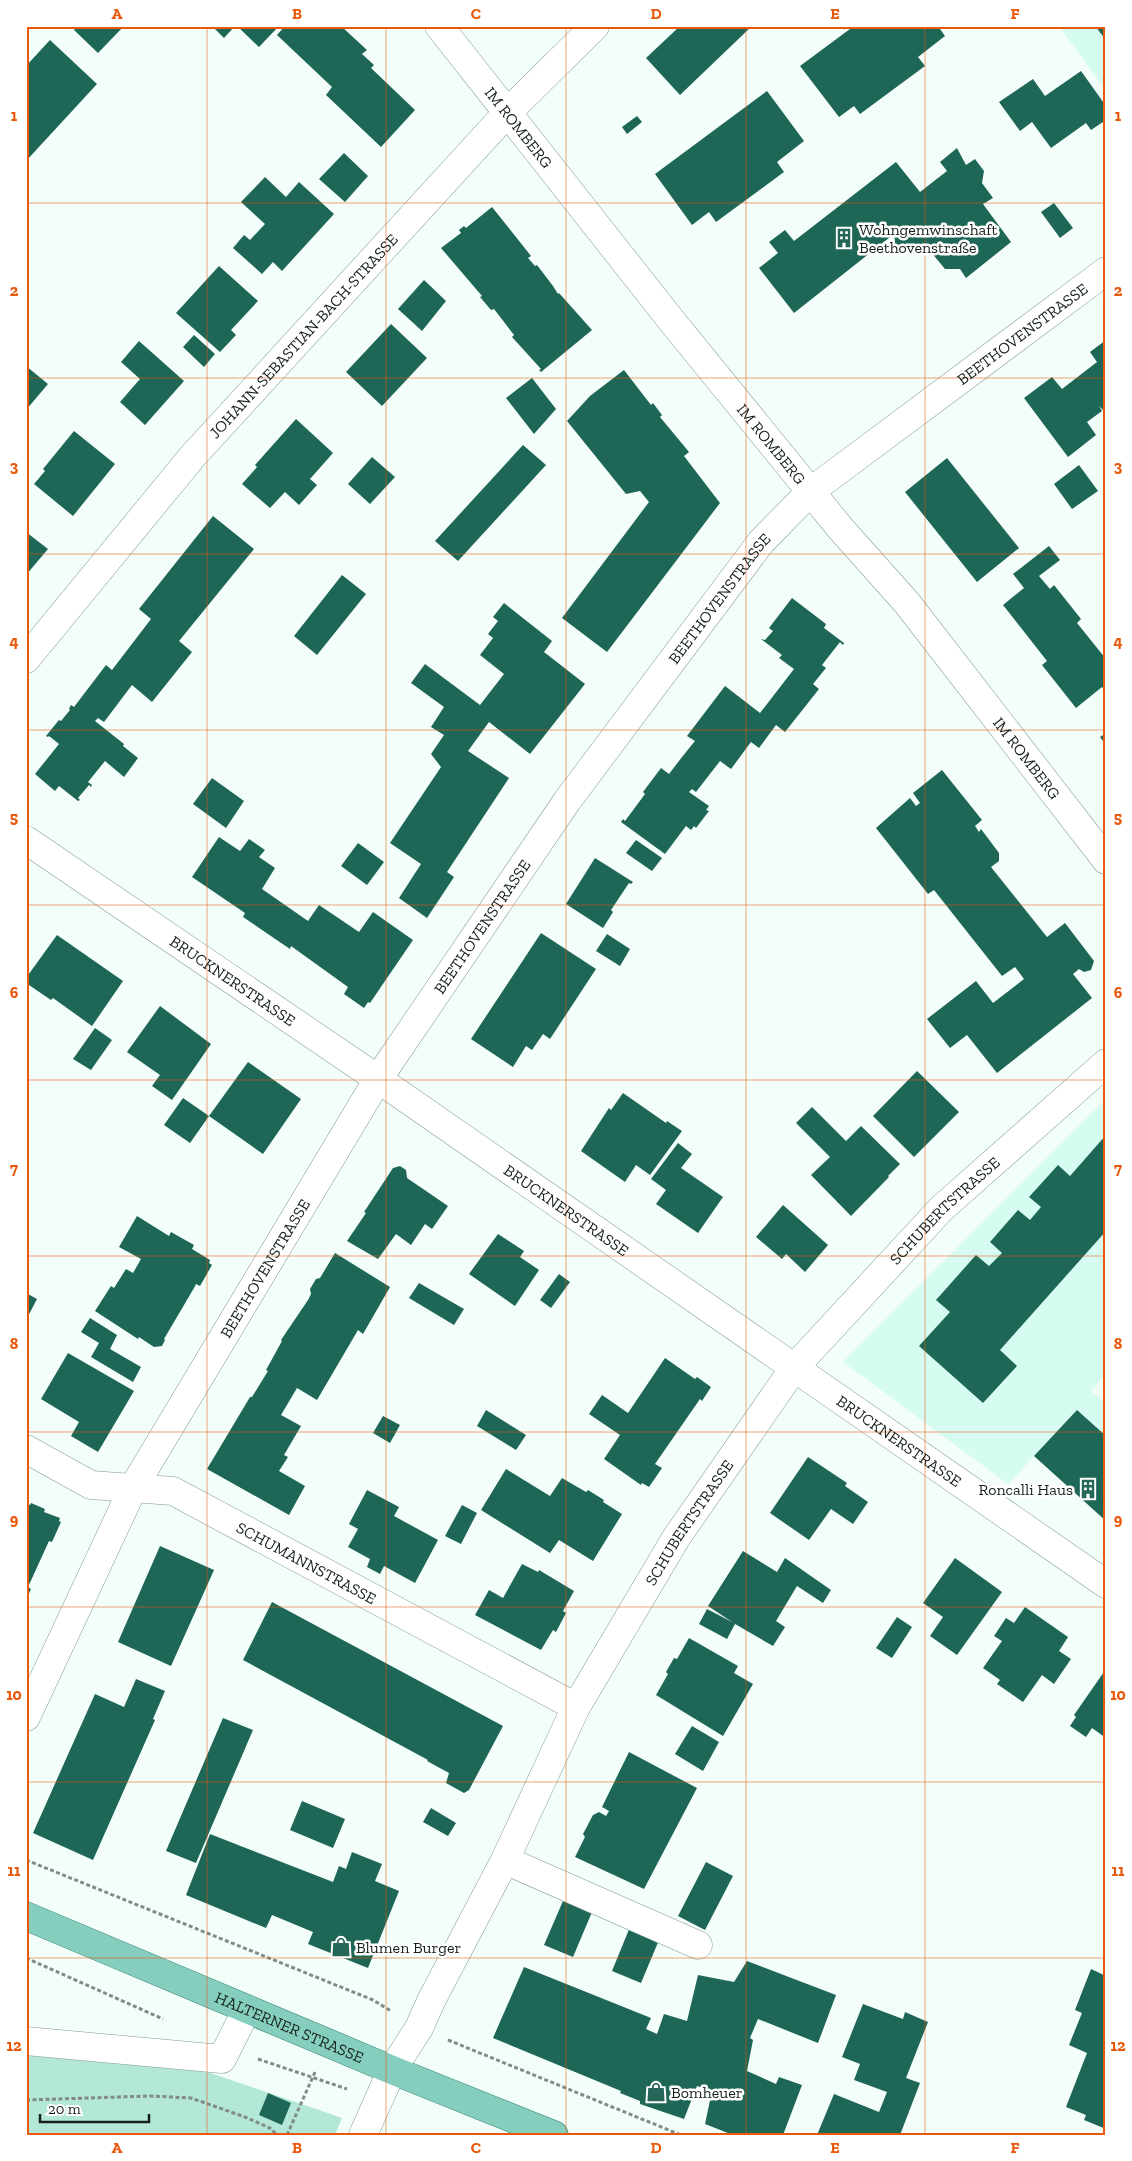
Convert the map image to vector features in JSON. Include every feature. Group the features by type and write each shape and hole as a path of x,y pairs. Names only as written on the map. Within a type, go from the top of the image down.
{"main road":[{"name":"HALTERNER STRASSE","path":"26,1916 247,2010 554,2135"}],"street":[{"name":"IM ROMBERG","path":"439,26 671,320 841,529 907,603 1106,860"},
{"name":"JOHANN-SEBASTIAN-BACH-STRASSE","path":"26,659 192,457 507,114 595,26"},
{"name":"BEETHOVENSTRASSE","path":"26,1717 133,1488 378,1079 567,801 761,542 811,491 1106,271"},
{"name":"BRUCKNERSTRASSE","path":"26,840 378,1079 1106,1584"},
{"name":"SCHUBERTSTRASSE","path":"363,2135 392,2070 419,2028 431,2001 505,1860 576,1706 676,1538 794,1368 942,1209 1106,1063"},
{"name":"SCHUMANNSTRASSE","path":"26,1449 91,1485 173,1491 576,1706"},
{"path":"505,1860 698,1945"},
{"path":"26,2041 222,2059 247,2010"}],"path":[{"path":"26,1860 374,2000 419,2028 681,2135"},
{"path":"287,2135 328,2043"},
{"path":"26,2100 150,2096 191,2098 245,2117 272,2129 276,2135"}],"shaded area":[{"path":"1059,26 1106,26 1106,91"},
{"path":"1106,1099 1106,1374 1091,1391 1106,1403 1106,1432 1104,1434 1077,1410 1008,1484 843,1362"},
{"path":"26,2048 196,2068 342,2118 335,2135 26,2135"}],"building":[{"path":"77,26 124,26 98,53 74,30"},
{"path":"212,26 235,26 224,38"},
{"path":"237,26 279,26 259,47"},
{"path":"285,26 341,26 367,50 362,54 374,65 371,68 415,110 381,147 326,95 332,87 277,35"},
{"path":"680,26 752,26 680,95 646,58"},
{"path":"854,26 938,26 945,36 918,57 925,66 860,114 854,106 839,117 800,66"},
{"path":"1095,26 1106,26 1106,40"},
{"path":"50,40 97,84 26,161 26,66"},
{"path":"1081,71 1106,106 1106,120 1091,130 1086,123 1051,148 1032,122 1020,131 999,102 1033,79 1045,96"},
{"path":"767,91 804,141 777,162 784,172 716,222 709,212 692,225 655,174"},
{"path":"637,116 642,122 627,134 622,127"},
{"path":"957,148 966,165 975,159 984,171 982,183 993,198 983,204 1011,242 966,278 960,269 945,269 931,252 896,249 894,234 794,313 759,268 778,253 769,242 785,230 794,241 896,162 920,192 947,171 940,162"},
{"path":"344,153 368,176 345,202 319,179"},
{"path":"265,177 286,197 299,182 334,214 282,271 273,262 262,274 233,248 244,235 250,240 265,224 241,202"},
{"path":"1054,203 1073,228 1060,238 1041,212"},
{"path":"492,207 531,256 528,258 535,266 537,265 558,294 592,330 541,372 539,370 541,369 512,337 514,335 494,309 491,310 480,297 482,296 441,248 461,233 459,230 464,226 466,228"},
{"path":"219,266 258,301 231,330 236,335 220,352 176,313"},
{"path":"424,280 446,301 422,331 398,309"},
{"path":"391,324 427,358 382,406 346,372"},
{"path":"194,335 215,354 204,367 183,347"},
{"path":"1106,340 1106,408 1103,410 1099,406 1102,411 1087,422 1096,435 1068,457 1024,398 1052,377 1062,389 1097,362 1090,352"},
{"path":"139,341 184,381 145,425 120,402 140,379 121,362"},
{"path":"26,366 48,384 26,410"},
{"path":"624,370 651,405 653,403 662,415 660,417 689,452 684,456 720,503 607,652 562,618 649,502 640,491 626,494 567,421 590,396"},
{"path":"532,378 556,409 534,434 506,398"},
{"path":"296,419 333,453 310,479 317,485 299,505 285,492 270,508 242,484 257,467 255,465"},
{"path":"74,431 115,464 73,516 34,484 45,471 43,469"},
{"path":"523,445 546,465 458,561 435,541"},
{"path":"372,457 395,477 370,504 348,484"},
{"path":"947,458 1019,548 977,582 905,492"},
{"path":"1079,465 1098,491 1072,509 1054,484"},
{"path":"213,516 254,549 179,641 192,652 152,702 132,685 104,722 98,718 95,721 138,758 124,777 105,761 88,782 92,785 91,787 89,785 78,798 80,800 78,801 59,786 55,791 35,774 59,744 49,736 46,736 70,710 71,705 74,707 106,665 112,670 151,619 139,609"},
{"path":"26,532 48,549 26,575"},
{"path":"1049,546 1060,560 1039,576 1050,589 1054,585 1081,619 1077,623 1106,659 1104,665 1106,668 1106,692 1102,687 1076,708 1042,665 1047,661 1003,605 1024,588 1013,574"},
{"path":"342,575 366,594 317,655 294,636"},
{"path":"792,598 826,624 824,628 844,643 843,645 840,642 822,665 826,668 813,684 819,689 785,732 776,725 759,748 751,742 731,769 720,761 696,792 692,789 689,792 709,806 706,810 709,811 696,828 694,826 691,830 686,826 665,854 621,822 623,819 625,821 645,794 643,792 661,768 669,774 695,741 687,736 725,686 760,713 794,669 779,658 782,655 761,639 765,640 773,631 769,628"},
{"path":"504,603 552,641 544,652 585,684 530,754 489,722 468,751 509,778 447,872 454,877 427,918 399,898 421,864 390,843 441,767 431,754 444,735 431,727 444,707 411,683 425,664 480,705 504,674 480,655 493,638 488,634 498,621 493,617"},
{"path":"1106,733 1106,745 1100,737"},
{"path":"942,770 982,820 975,826 979,832 981,829 999,853 999,861 991,867 1047,937 1065,923 1094,961 1091,970 1084,972 1079,969 1073,974 1092,998 997,1073 967,1035 950,1048 927,1019 976,981 993,1003 1024,979 1015,967 1002,976 934,890 928,894 876,828 910,798 916,806 920,803 913,793"},
{"path":"212,778 244,801 226,828 193,804"},
{"path":"219,837 240,851 249,839 265,850 259,857 275,868 262,889 308,921 319,905 359,932 373,912 413,940 370,1003 368,1002 364,1008 344,994 348,987 291,946 290,949 243,917 245,913 192,877"},
{"path":"636,840 662,858 652,871 626,853"},
{"path":"358,843 384,862 367,885 341,866"},
{"path":"595,858 633,882 629,883 611,910 613,912 603,928 566,904"},
{"path":"541,933 596,969 550,1039 543,1034 532,1050 526,1046 513,1067 471,1039"},
{"path":"607,934 630,949 620,966 596,951"},
{"path":"57,935 123,981 92,1026 53,998 51,1000 26,983 26,978"},
{"path":"160,1006 211,1044 172,1100 152,1086 160,1075 127,1052"},
{"path":"95,1028 112,1040 91,1070 73,1059"},
{"path":"248,1062 301,1099 263,1154 209,1116"},
{"path":"917,1071 959,1112 914,1157 873,1116"},
{"path":"623,1093 666,1123 667,1121 682,1131 650,1175 636,1165 625,1182 581,1151 609,1108 611,1110"},
{"path":"183,1098 209,1116 190,1143 164,1125"},
{"path":"812,1107 846,1141 861,1126 900,1164 851,1216 811,1175 830,1157 796,1123"},
{"path":"1106,1135 1106,1231 1000,1350 1017,1366 983,1403 919,1346 950,1312 936,1300 976,1255 989,1266 1002,1253 990,1242 1018,1210 1030,1220 1041,1207 1029,1197 1058,1165 1070,1176"},
{"path":"678,1143 692,1154 681,1168 723,1197 698,1233 656,1204 666,1190 651,1179"},
{"path":"400,1166 406,1170 407,1178 448,1206 432,1229 425,1224 411,1245 396,1234 378,1259 347,1241 393,1168"},
{"path":"783,1205 828,1245 805,1272 786,1254 782,1259 756,1237"},
{"path":"137,1216 169,1236 171,1232 194,1245 192,1249 210,1260 209,1263 212,1265 200,1286 196,1284 164,1339 162,1346 154,1347 139,1337 138,1339 95,1311 111,1286 114,1288 126,1269 133,1273 141,1259 119,1247"},
{"path":"498,1234 524,1251 520,1257 539,1270 515,1306 469,1274"},
{"path":"335,1253 390,1287 363,1334 358,1330 317,1400 297,1388 281,1415 301,1426 284,1455 288,1457 279,1471 305,1486 289,1515 207,1469 250,1397 252,1397 268,1371 266,1370 281,1340 308,1300 311,1294 310,1289 316,1279 320,1278"},
{"path":"559,1274 570,1282 551,1308 540,1300"},
{"path":"419,1283 464,1309 454,1325 409,1298"},
{"path":"26,1293 37,1299 26,1320"},
{"path":"90,1318 117,1335 110,1349 141,1367 133,1382 91,1357 99,1343 81,1332"},
{"path":"68,1353 134,1391 98,1452 71,1436 79,1422 41,1399"},
{"path":"665,1358 695,1379 697,1377 711,1387 702,1401 700,1399 655,1464 662,1468 649,1487 642,1483 641,1485 604,1459 620,1435 589,1414 602,1395 628,1413"},
{"path":"486,1410 526,1435 516,1450 477,1426"},
{"name":"Roncalli Haus","path":"1077,1410 1106,1436 1106,1521 1034,1456"},
{"path":"383,1416 400,1425 390,1443 373,1433"},
{"path":"808,1457 847,1483 845,1486 868,1502 853,1524 831,1509 809,1540 770,1513"},
{"path":"506,1469 550,1496 562,1478 586,1492 588,1490 622,1514 593,1561 559,1540 550,1553 481,1510"},
{"path":"367,1490 399,1507 394,1516 438,1540 415,1583 384,1566 380,1574 367,1567 370,1559 348,1547 358,1529 349,1524"},
{"path":"26,1503 30,1505 31,1503 45,1509 44,1512 60,1518 59,1521 61,1522 52,1542 49,1541 28,1587 31,1589 26,1600"},
{"path":"462,1505 477,1513 461,1544 445,1536"},
{"path":"160,1546 214,1570 171,1666 118,1642"},
{"path":"743,1551 777,1572 785,1558 831,1590 823,1603 797,1586 776,1621 785,1627 773,1646 735,1624 727,1639 699,1624 707,1609 732,1622 708,1606"},
{"path":"955,1558 1002,1592 957,1655 930,1636 943,1617 923,1603"},
{"path":"522,1564 538,1572 539,1570 574,1591 563,1611 566,1613 556,1632 553,1630 541,1650 475,1615 489,1590 503,1598"},
{"path":"272,1602 503,1726 469,1790 464,1793 446,1783 449,1773 428,1760 243,1660"},
{"path":"1025,1607 1068,1637 1059,1651 1071,1659 1054,1684 1042,1675 1023,1702 997,1684 1000,1680 983,1668 1002,1641 994,1636 1006,1618 1014,1623"},
{"path":"897,1617 912,1627 892,1658 876,1648"},
{"path":"689,1638 738,1666 734,1673 753,1684 723,1736 656,1695 668,1674 666,1672 674,1658 677,1659"},
{"path":"1106,1669 1106,1738 1092,1728 1086,1737 1070,1726 1076,1717 1074,1715"},
{"path":"136,1679 165,1691 153,1719 155,1720 93,1860 33,1833 95,1694 124,1707"},
{"path":"223,1718 253,1730 196,1863 166,1851"},
{"path":"692,1726 719,1742 703,1771 675,1754"},
{"path":"629,1752 697,1788 644,1889 575,1857 585,1837 583,1834 593,1815 599,1812 606,1816 609,1811 602,1807"},
{"path":"302,1801 345,1819 333,1848 290,1830"},
{"path":"431,1808 456,1823 448,1836 423,1822"},
{"path":"210,1834 333,1882 339,1866 346,1869 352,1852 382,1864 375,1881 399,1891 368,1968 308,1944 313,1932 272,1915 266,1928 186,1895"},
{"path":"706,1862 733,1876 705,1930 678,1916"},
{"path":"563,1901 592,1912 573,1957 544,1945"},
{"path":"630,1927 659,1940 641,1983 612,1971"},
{"path":"747,1961 836,1995 818,2043 758,2019 750,2038 753,2040 747,2071 776,2084 779,2077 802,2085 783,2135 733,2135 705,2124 712,2091 697,2086 684,2119 640,2104 640,2101 620,2093 621,2091 493,2038 524,1967 651,2018 646,2029 657,2034 664,2014 687,2021 698,1975 734,1982"},
{"path":"1091,1969 1106,1976 1106,2129 1084,2120 1086,2115 1066,2107 1087,2053 1069,2045 1082,2013 1075,2010"},
{"path":"863,2004 903,2019 905,2012 928,2022 906,2078 920,2083 900,2135 817,2135 834,2094 879,2112 887,2092 854,2080 860,2064 842,2057"},
{"path":"268,2093 291,2103 282,2125 259,2115"}],"place":[{"name":"Wohngemwinschaft Beethovenstraße","path":"844,238"},
{"name":"Roncalli Haus","path":"1088,1489"},
{"name":"Blumen Burger","path":"341,1947"},
{"name":"Bomheuer","path":"656,2092"}]}
